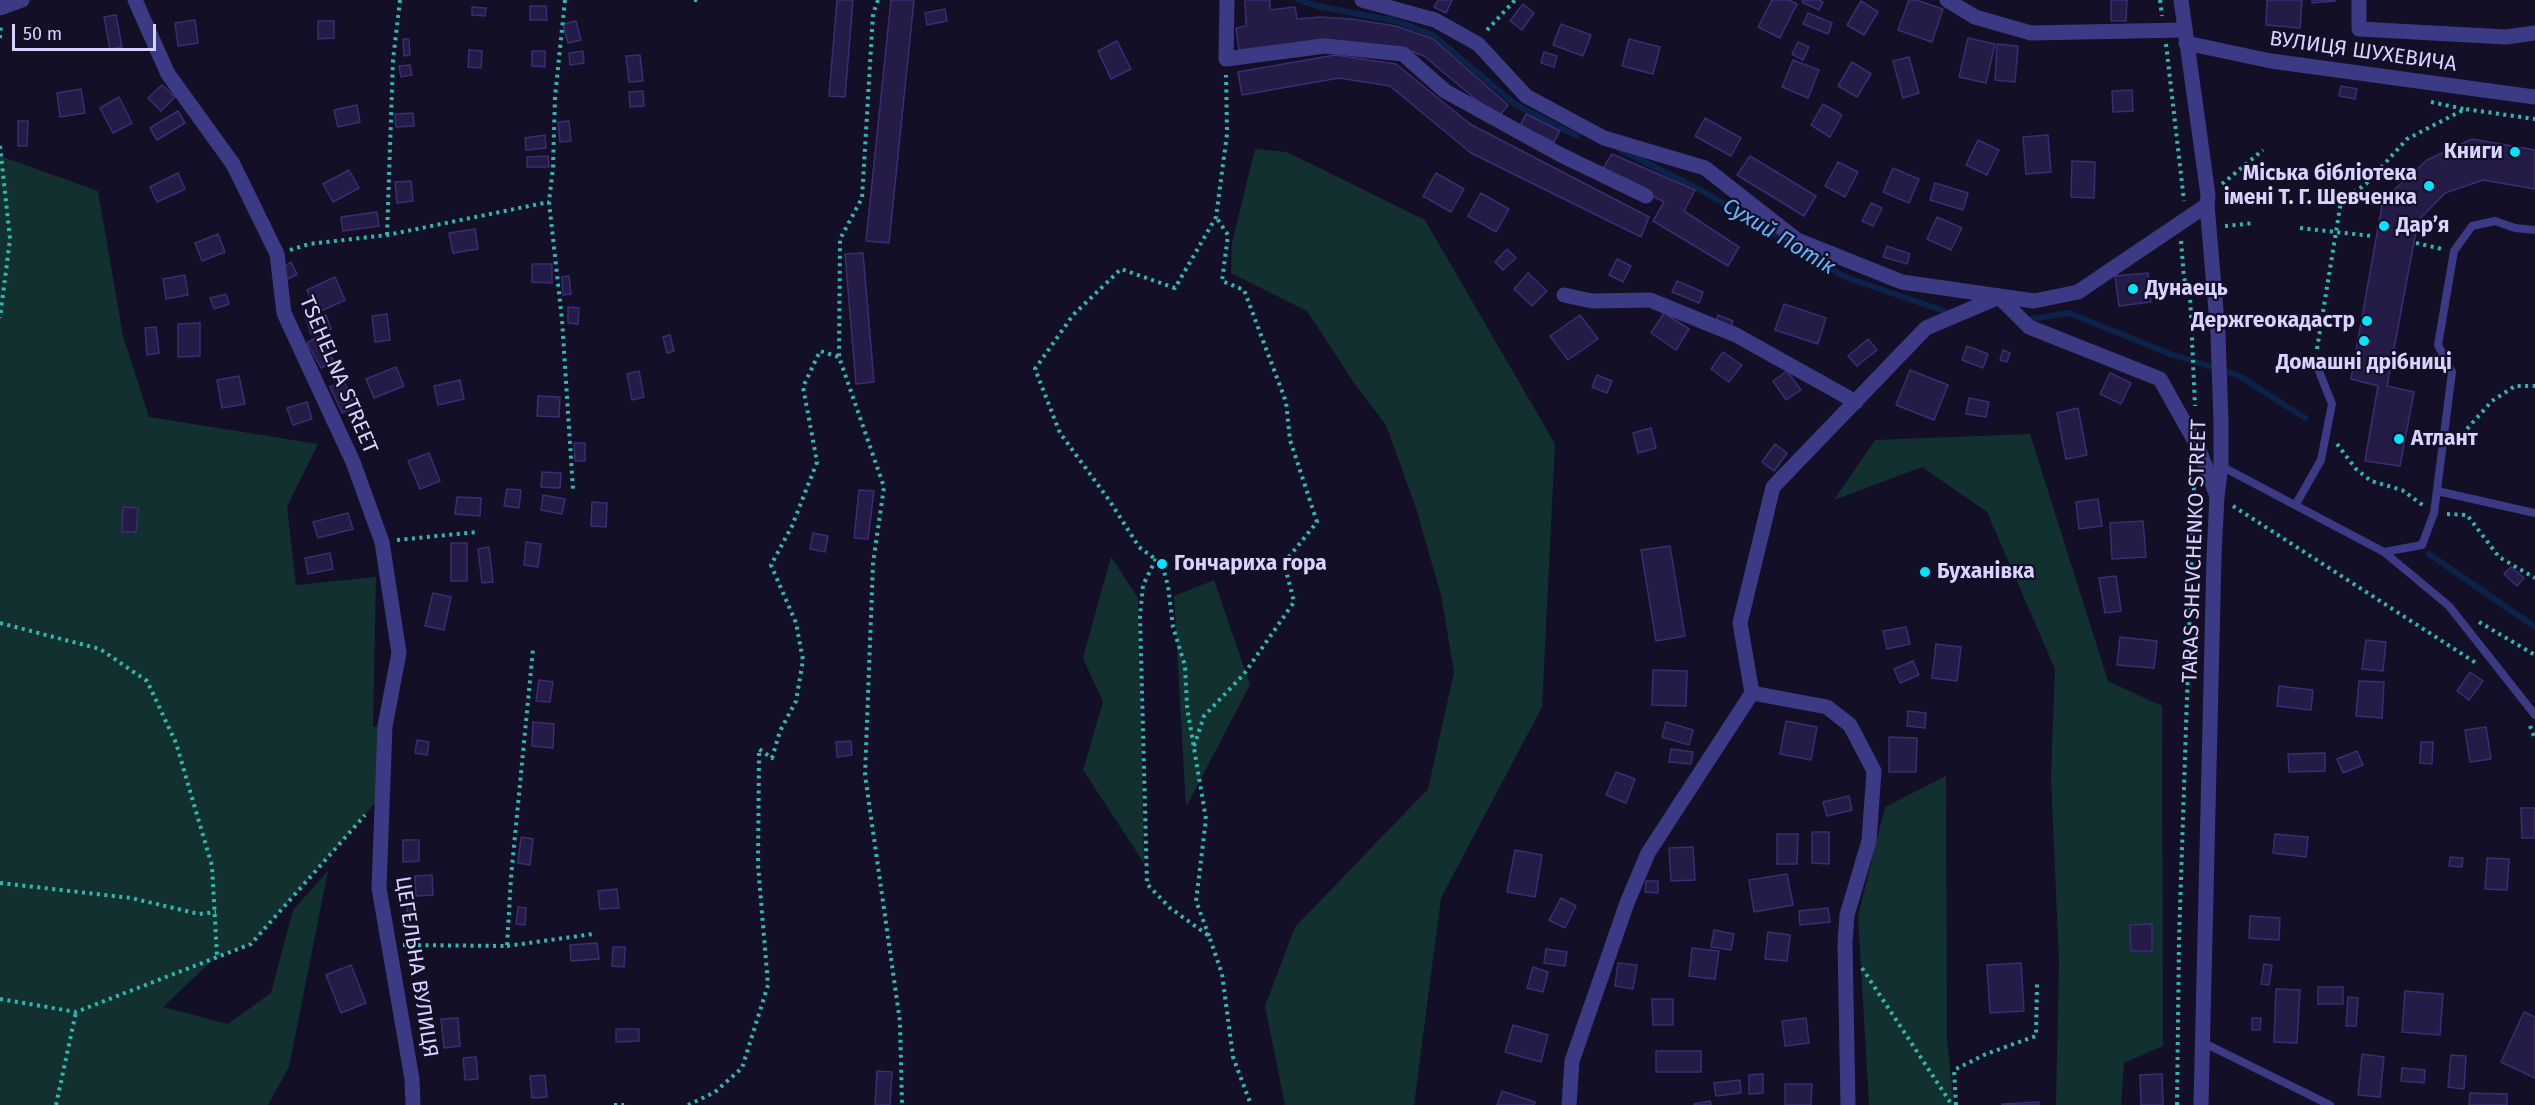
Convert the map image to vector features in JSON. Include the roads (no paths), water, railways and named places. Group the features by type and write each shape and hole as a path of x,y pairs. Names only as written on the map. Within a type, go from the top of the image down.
{"street":[{"path":"0,8 22,0"},
{"name":"TSEHELNA STREET","path":"135,0 168,74 233,164 277,254 284,313 353,462 382,542 399,652 385,726 383,794"},
{"path":"1227,0 1226,59 1325,46 1403,54 1445,91 1561,155 1646,196"},
{"path":"1362,0 1435,20 1478,44 1526,96 1604,138 1705,168 1797,240 1902,282 2034,301 2078,292 2180,224 2208,200"},
{"name":"ВУЛИЦЯ ШУХЕВИЧА","path":"1947,0 1975,17 2031,33 2164,31 2271,62 2535,97"},
{"name":"TARAS SHEVCHENKO STREET","path":"2181,0 2208,200 2218,334 2221,422 2221,466 2217,496 2201,1105"},
{"path":"2359,0 2359,29 2506,37 2535,33"},
{"path":"1564,295 1592,301 1650,300 1736,335 1856,402"},
{"path":"1569,1105 1572,1061 1648,853 1752,693 1740,623 1773,487 1926,328 1999,297"},
{"path":"1999,297 2029,327 2160,379 2197,445 2217,496"},
{"path":"1752,693 1827,707 1851,725 1874,771 1869,841 1847,915 1845,943 1848,1105"},
{"name":"ЦЕГЕЛЬНА ВУЛИЦЯ","path":"383,794 379,888 387,945 412,1079 413,1105"}],"lane":[{"path":"2384,552 2422,545 2434,513 2452,372 2438,345 2454,251 2472,226 2495,221 2515,228 2535,230"},
{"path":"2296,504 2321,460 2332,404 2315,361"},
{"path":"2221,466 2384,552 2449,606 2535,715"},
{"path":"2437,491 2535,513"},
{"path":"2202,1042 2330,1105"}],"waterway":[{"name":"Сухий Потік","path":"1299,0 1317,6 1396,21 1433,35 1516,105 1577,136"},
{"name":"Сухий Потік","path":"1619,149 1701,190 1845,277 1944,311"},
{"name":"Сухий Потік","path":"2031,319 2069,313 2170,354 2238,375 2305,418"},
{"name":"Сухий Потік","path":"2429,554 2535,627"}],"place":[{"name":"Книги","path":"2515,152"},
{"name":"Міська бібліотека імені Т. Г. Шевченка","path":"2429,186"},
{"name":"Дар’я","path":"2384,226"},
{"name":"Дунаець","path":"2133,289"},
{"name":"Держгеокадастр","path":"2367,321"},
{"name":"Домашні дрібниці","path":"2364,341"},
{"name":"Атлант","path":"2399,439"},
{"name":"Гончариха гора","path":"1162,564"},
{"name":"Буханівка","path":"1925,572"}]}
